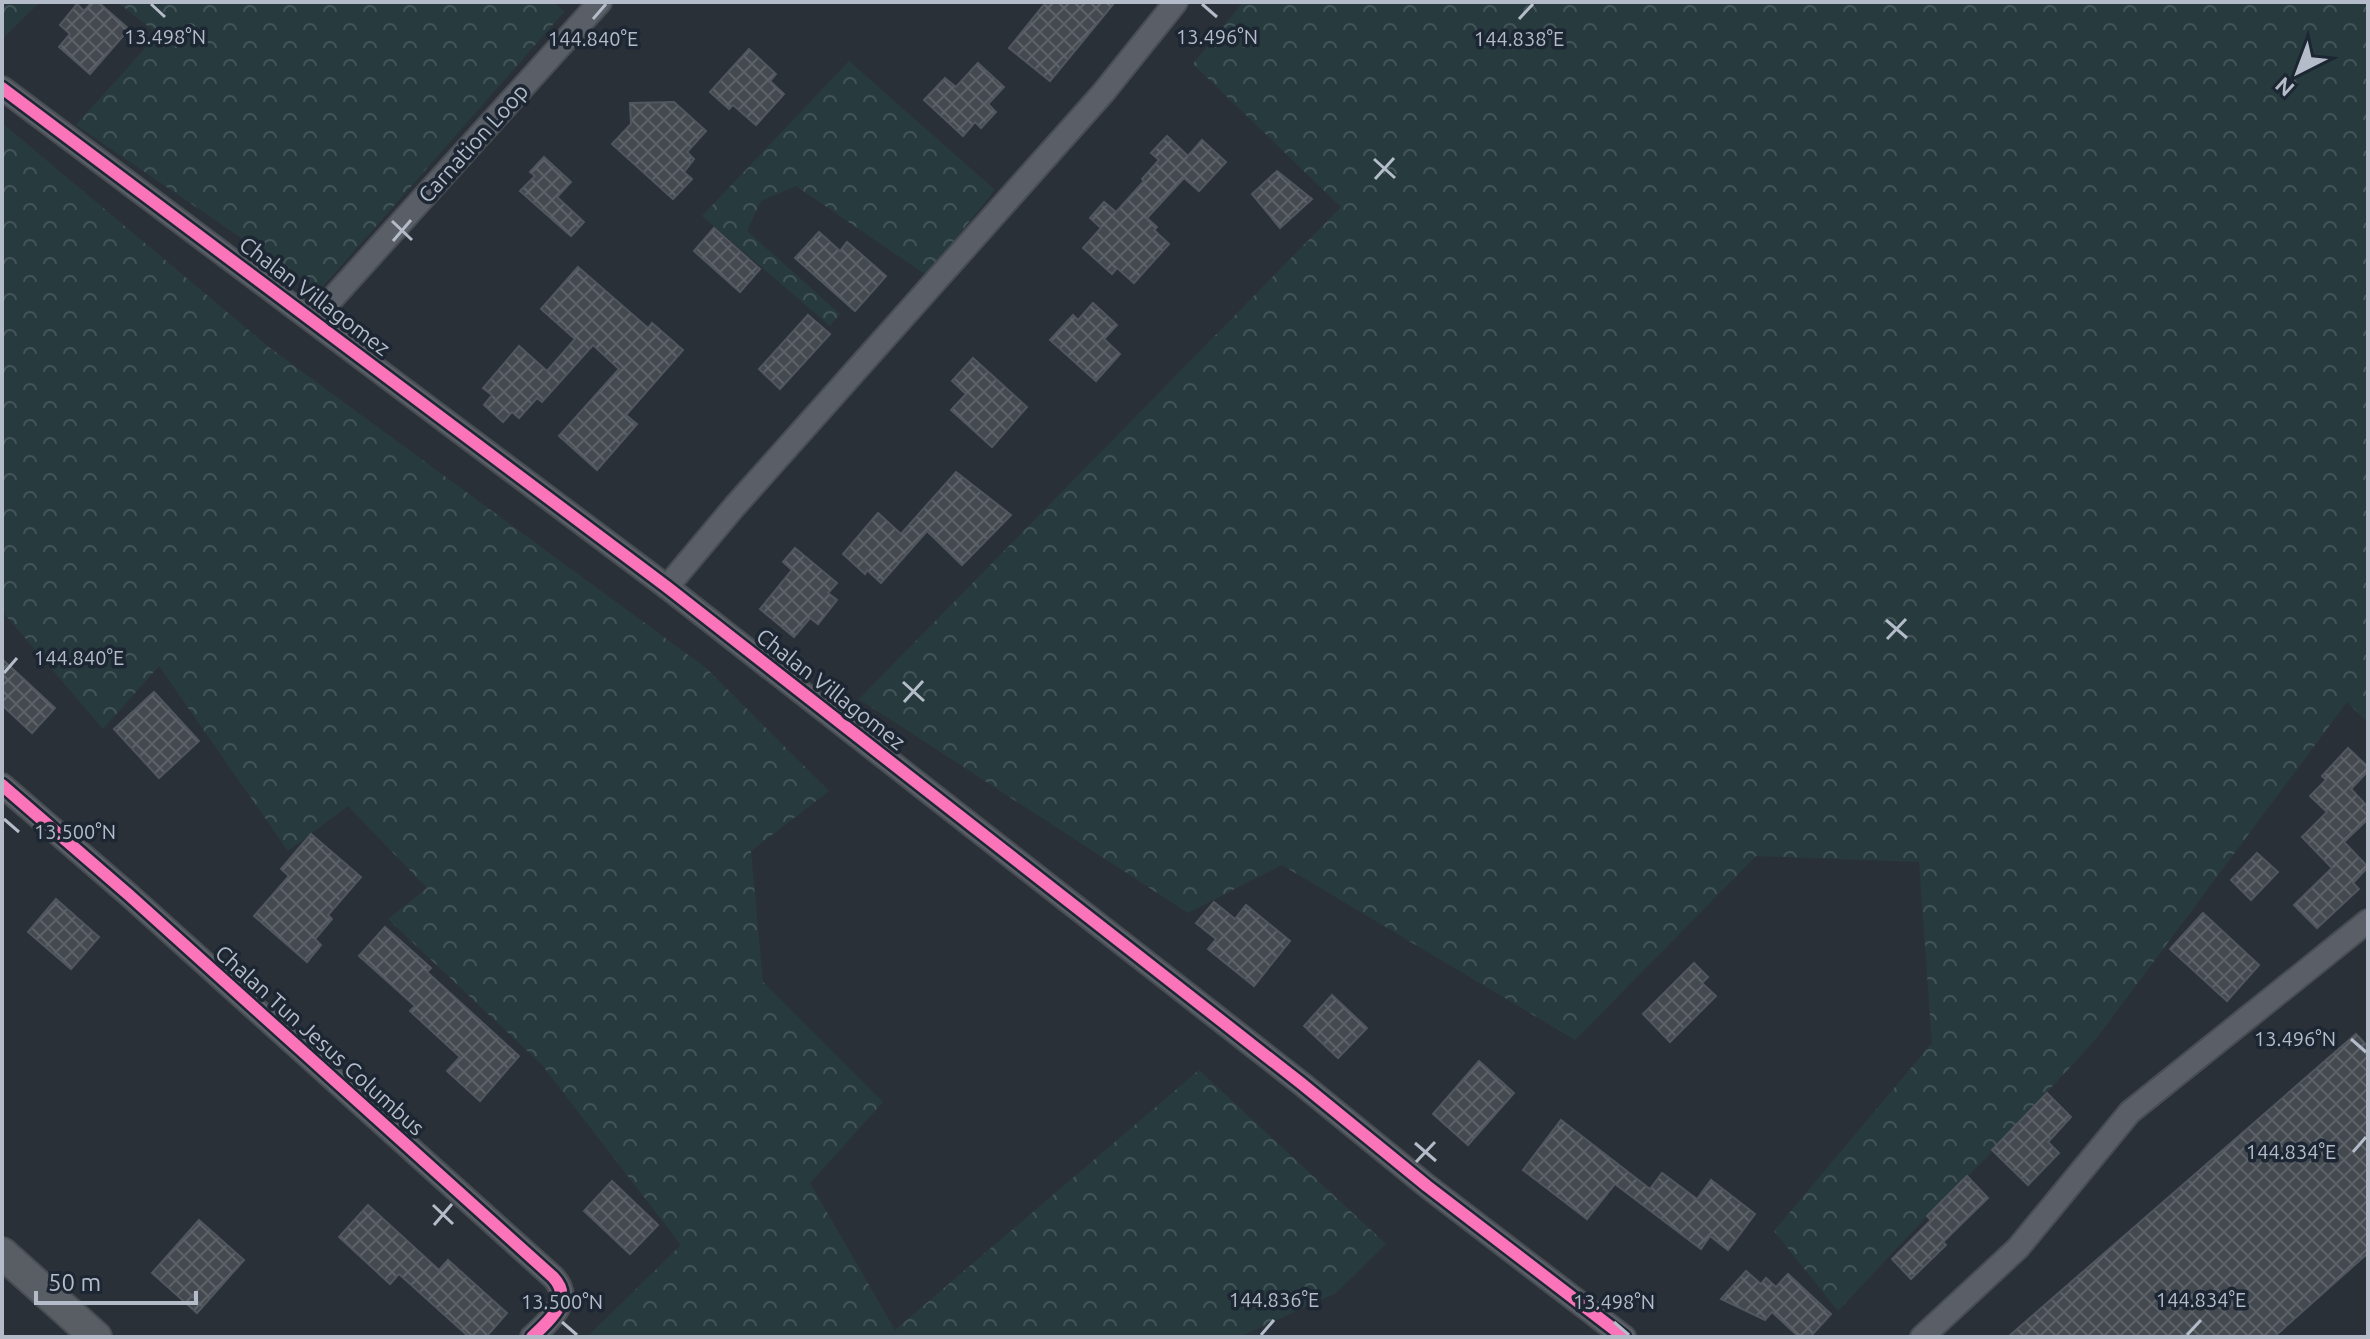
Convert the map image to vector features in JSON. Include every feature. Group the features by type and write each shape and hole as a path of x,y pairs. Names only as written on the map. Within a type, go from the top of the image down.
{"main road":[{"path":"2,1253 96,1337"}],"street":[{"name":"Carnation Loop","path":"313,320 600,2"},
{"path":"667,587 1103,93 1176,2"},
{"name":"Chalan Villagomez","path":"2,88 667,587 1302,1084 1427,1186 1624,1337"},
{"name":"Chalan Tun Jesus Columbus","path":"2,785 129,895 553,1277 561,1289 562,1299 552,1318 532,1337"},
{"path":"1922,1337 2018,1248 2130,1112 2368,921"}],"green space":[{"path":"2,2 40,2 2,39"},
{"path":"117,2 554,2 564,12 319,291 76,125 158,34"},
{"path":"1243,2 2368,2 2368,723 2347,702 2096,1039 1838,1311 1774,1231 1932,1043 1919,862 1756,856 1575,1040 1282,865 1188,913 859,699 1341,207 1193,64"},
{"path":"849,61 995,190 926,275 796,186 761,201 747,231 840,314 830,326 702,216"},
{"path":"2,123 270,348 706,668 829,791 751,851 763,982 883,1102 810,1183 895,1330 1199,1070 1386,1244 1336,1293 1239,1337 587,1337 681,1245 542,1065 388,919 427,888 348,806 288,851 159,666 103,729 2,611"}],"building":[{"path":"92,2 98,2 129,29 90,74 59,47 70,34 60,25 77,4 84,11"},
{"path":"1046,2 1115,2 1050,81 1009,48"},
{"path":"749,49 776,74 770,81 784,94 756,125 733,105 729,109 710,92"},
{"path":"978,63 1004,87 988,104 996,112 981,128 975,122 963,136 924,100 945,78 956,87"},
{"path":"674,102 706,131 687,152 694,159 684,172 692,179 673,199 612,144 631,124 630,103"},
{"path":"1167,136 1188,156 1202,140 1226,162 1199,191 1184,178 1147,218 1157,227 1154,230 1169,244 1134,283 1117,268 1112,274 1083,248 1101,228 1090,218 1104,202 1116,212 1159,160 1151,153"},
{"path":"544,157 571,182 557,197 584,222 571,236 520,191 535,176 530,172"},
{"path":"1277,171 1312,199 1280,228 1252,194"},
{"path":"714,228 760,269 740,292 694,251"},
{"path":"819,232 840,251 847,242 886,276 855,311 795,258"},
{"path":"578,267 648,328 652,323 683,350 626,415 637,424 597,470 559,436 619,369 593,345 542,402 537,398 519,418 512,412 503,422 484,405 492,395 483,388 519,346 547,371 575,339 541,309"},
{"path":"1093,303 1117,325 1104,339 1120,354 1096,381 1050,340 1073,315 1078,320"},
{"path":"808,315 830,334 780,389 759,369"},
{"path":"973,358 1027,407 992,447 951,410 966,394 952,381"},
{"path":"956,472 1011,515 962,565 927,531 881,583 867,570 865,574 843,554 878,513 901,534"},
{"path":"795,548 837,583 828,593 837,600 818,624 810,618 794,637 760,609 792,570 783,562"},
{"path":"2,659 55,708 32,733 2,705"},
{"path":"154,692 199,741 159,778 114,729"},
{"path":"2348,748 2368,767 2368,771 2351,789 2368,807 2368,819 2344,842 2368,867 2353,883 2359,889 2317,928 2294,905 2332,868 2302,837 2327,812 2310,796 2326,780 2322,776"},
{"path":"311,834 361,877 328,915 332,919 315,939 321,945 307,962 254,916 289,876 281,869"},
{"path":"2257,853 2278,872 2251,900 2231,880"},
{"path":"56,899 99,937 71,969 28,932"},
{"path":"1214,902 1235,919 1246,905 1290,941 1254,986 1208,949 1216,939 1196,923"},
{"path":"2203,913 2259,965 2227,1001 2170,949"},
{"path":"385,927 431,968 427,972 519,1056 480,1101 447,1071 460,1057 410,1011 415,1006 359,956"},
{"path":"1694,963 1708,977 1702,983 1716,996 1670,1042 1643,1014"},
{"path":"1332,995 1367,1028 1338,1058 1304,1026"},
{"path":"2356,1034 2368,1047 2368,1253 2274,1337 2008,1337"},
{"path":"1479,1061 1514,1093 1468,1145 1433,1114"},
{"path":"2047,1093 2071,1117 2048,1142 2059,1153 2028,1185 1992,1150"},
{"path":"1561,1120 1650,1189 1662,1173 1697,1199 1711,1180 1755,1214 1728,1250 1710,1236 1701,1249 1615,1184 1587,1219 1523,1170"},
{"path":"1967,1176 1988,1198 1911,1279 1892,1259 1931,1220 1927,1216"},
{"path":"612,1181 658,1225 630,1254 584,1211"},
{"path":"368,1205 439,1270 448,1260 507,1313 486,1337 469,1337 399,1274 390,1284 339,1237"},
{"path":"199,1220 244,1260 197,1313 152,1273"},
{"path":"1746,1271 1761,1284 1766,1278 1776,1287 1788,1274 1831,1314 1810,1337 1799,1337 1772,1312 1765,1320 1721,1299"}],"cycle path":[{"path":"2,88 667,587 1302,1084 1427,1186 1624,1337"},
{"path":"2,785 129,895 553,1277 559,1286 561,1302 552,1317 532,1337"}]}
